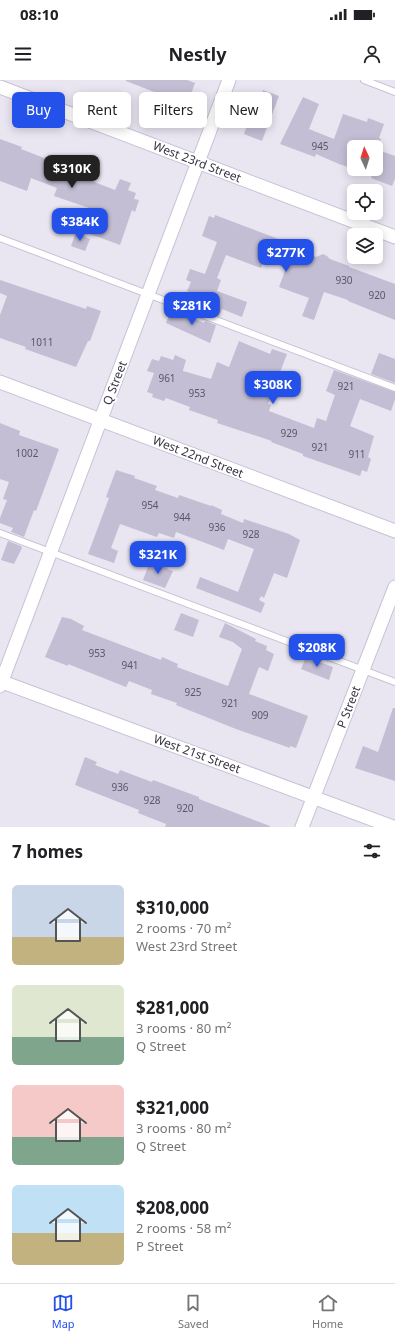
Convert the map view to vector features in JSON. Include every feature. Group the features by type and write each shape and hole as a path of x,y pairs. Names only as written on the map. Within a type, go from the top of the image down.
{"street":[{"name":"Q Street","path":"1,683 229,80"},
{"name":"West 23rd Street","path":"0,88 395,237"},
{"name":"West 22nd Street","path":"0,382 395,531"},
{"name":"P Street","path":"302,827 395,587"},
{"name":"West 21st Street","path":"1,683 393,827"}],"lane":[{"path":"364,80 395,92"},
{"path":"0,238 395,388"},
{"path":"0,533 395,682"}],"building":[{"path":"187,80 195,83 192,92 154,92 126,81"},
{"path":"272,93 279,96 272,115"},
{"path":"303,97 319,104 309,129 334,139 343,114 367,122 368,118 384,124 379,138 381,140 347,140 347,167 316,154 315,157 280,144"},
{"path":"246,128 267,128 262,141 244,134"},
{"path":"0,139 57,163 59,156 73,161 72,163 87,169 84,178 115,190 120,179 131,183 128,190 136,193 134,199 139,200 135,212 132,210 120,245 85,232 95,210 54,196 57,188 31,178 27,191 0,181"},
{"path":"383,152 395,156 395,179 392,186 371,178 372,176 383,176"},
{"path":"215,215 284,241 283,245 305,254 306,253 316,257 323,254 330,259 349,267 395,284 395,320 348,300 324,292 314,320 302,316 309,298 279,287 286,268 264,259 261,268 226,255 217,278 221,280 217,291 247,302 242,317 222,309 219,316 208,312 212,301 187,291 191,282 186,280 190,269 205,274 217,242 202,236 209,216 214,218"},
{"path":"76,232 90,239 85,251 71,246"},
{"path":"0,280 86,309 87,306 101,311 90,341 88,341 76,367 25,349 26,347 0,338 0,315 7,296 0,293"},
{"path":"172,309 204,323 205,321 216,325 210,343 166,323"},
{"path":"239,341 270,354 272,349 287,354 268,404 271,405 269,411 314,428 317,418 326,421 335,395 326,391 334,370 395,392 395,399 391,411 360,399 350,426 374,436 368,457 371,459 367,472 362,470 360,476 303,456 303,454 271,442 272,441 217,423 218,420 189,410 190,407 166,398 164,401 152,397 153,394 147,392 154,373 147,371 152,359 159,361 161,356 173,360 175,355 186,360 183,371 211,379 217,362 229,367"},
{"path":"379,353 395,359 395,383 371,374"},
{"path":"0,423 20,431 19,435 59,449 36,511 34,510 24,537 11,532 13,528 0,523 0,518 7,500 3,499 9,482 0,479"},
{"path":"116,470 135,476 134,478 157,486 155,490 178,498 179,495 211,505 222,510 221,514 243,523 244,519 289,534 300,540 287,578 274,573 264,598 261,596 259,600 265,603 261,613 196,588 200,577 238,592 254,549 228,539 224,550 176,532 174,538 159,533 157,537 120,524 111,548 118,551 114,563 88,554 109,498 106,497"},
{"path":"8,541 21,546 22,548 14,564 1,560"},
{"path":"150,562 173,571 165,588 143,580"},
{"path":"181,613 199,620 193,637 174,630"},
{"path":"62,617 71,619 84,626 82,630 161,660 162,657 178,664 177,667 228,686 242,649 233,642 219,637 225,623 256,639 255,641 267,646 266,650 274,654 268,671 259,667 249,694 308,716 296,748 290,746 290,748 236,729 176,705 177,703 151,694 152,690 129,681 126,687 68,664 68,666 45,657"},
{"path":"306,657 333,667 329,680 301,669"},
{"path":"393,708 395,708 395,781 355,768 363,746 378,752"},
{"path":"85,757 97,762 95,765 118,774 120,770 152,782 153,780 199,797 199,799 270,827 165,827 166,824 138,813 139,810 75,785"}]}
